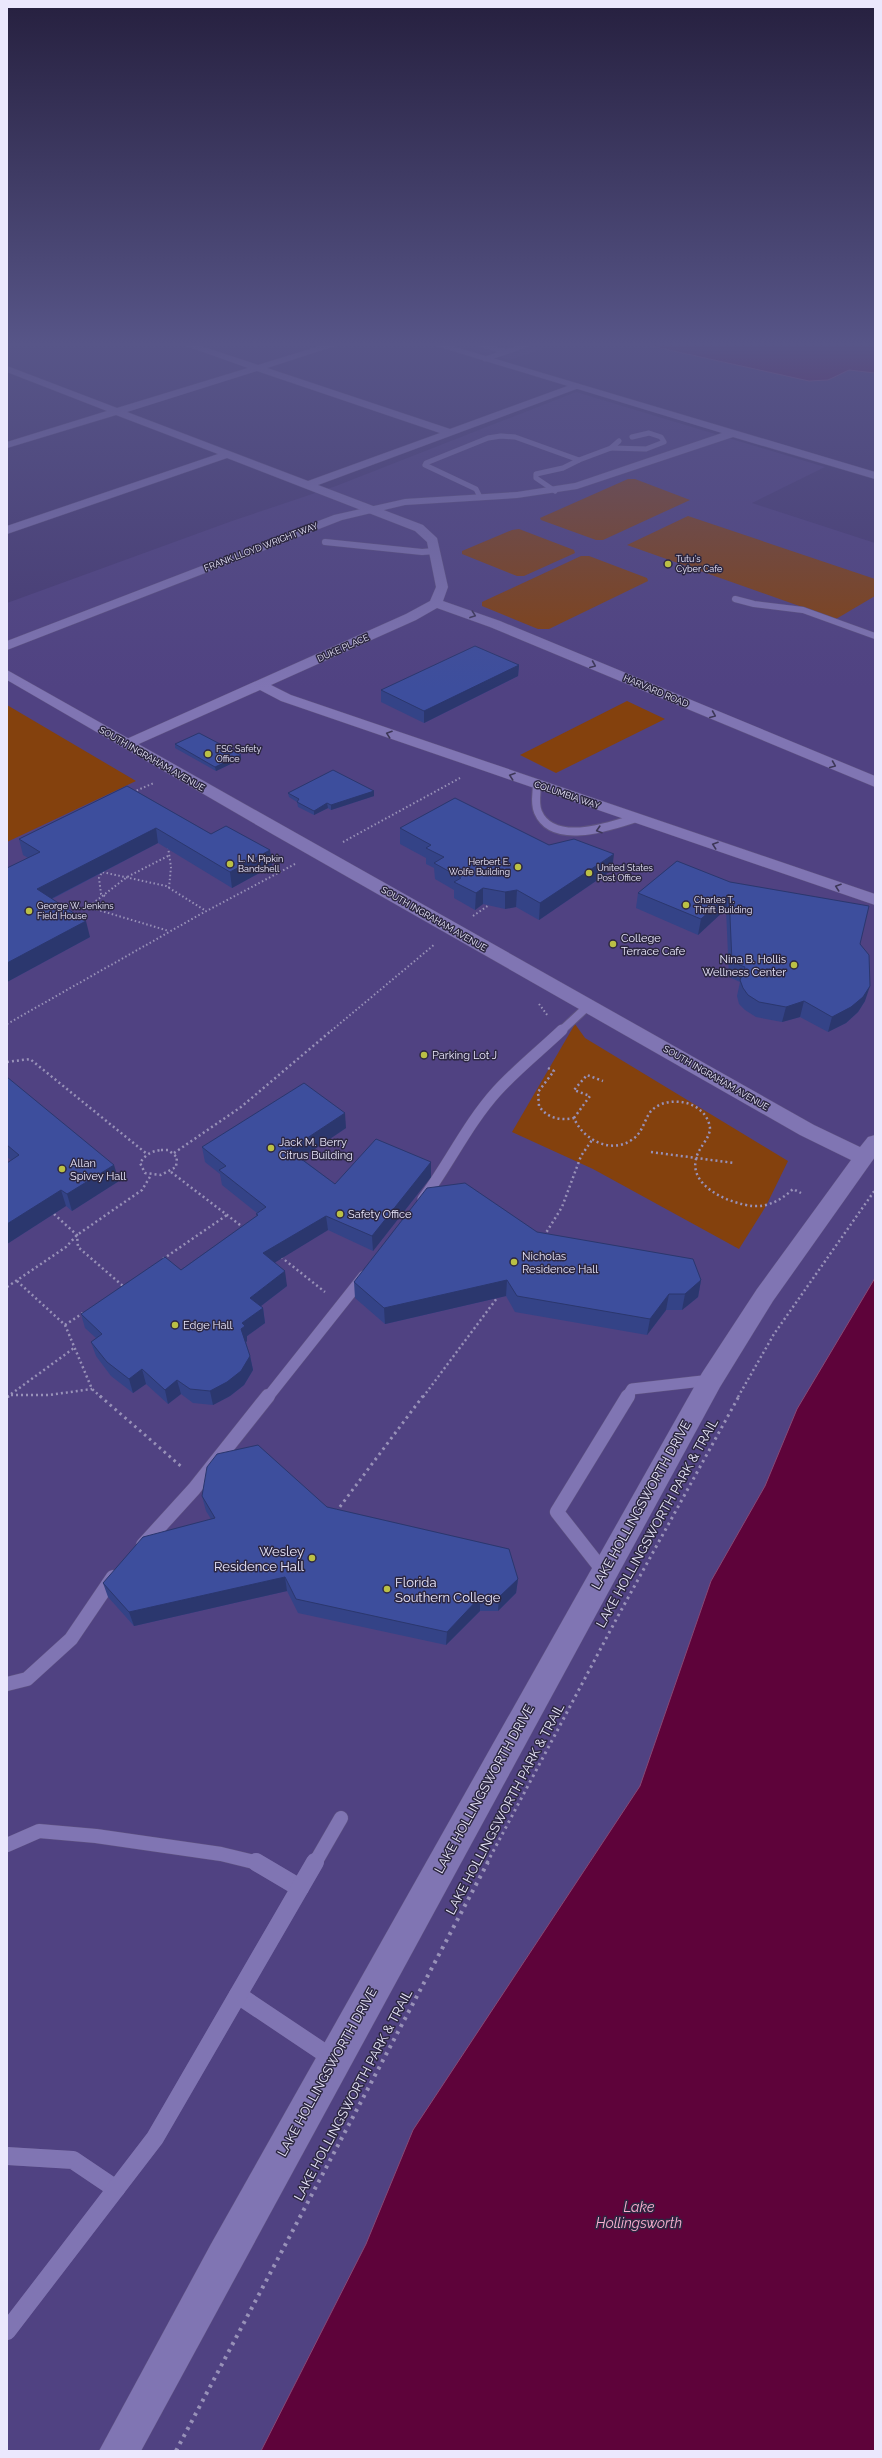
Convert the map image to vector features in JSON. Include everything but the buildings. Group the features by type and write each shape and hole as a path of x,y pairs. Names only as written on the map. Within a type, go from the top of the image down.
{"street":[{"path":"7,530 214,459"},
{"path":"240,459 427,533 433,541 442,587 436,603"},
{"path":"308,485 377,459"},
{"name":"FRANK LLOYD WRIGHT WAY","path":"7,646 338,517 405,502 555,491 605,478 660,459"},
{"path":"818,459 875,476"},
{"name":"DUKE PLACE","path":"127,744 411,617 436,603"},
{"name":"HARVARD ROAD","path":"436,603 495,624 875,782"},
{"name":"SOUTH INGRAHAM AVENUE","path":"7,674 127,744 807,1130 869,1150"},
{"name":"COLUMBIA WAY","path":"261,685 286,698 875,900"},
{"name":"LAKE HOLLINGSWORTH DRIVE","path":"119,2451 710,1380 765,1295 869,1150"}],"lane":[{"path":"437,459 426,463 425,465 476,489 480,497"},
{"path":"555,491 536,478 536,474 563,468 582,459"},
{"path":"325,542 422,552 435,551"},
{"path":"735,599 754,604 803,610 875,636"},
{"path":"867,633 875,628"},
{"path":"537,784 537,810 545,822 559,829 574,833 593,832 636,818"},
{"path":"415,1210 439,1178 456,1147 497,1091 588,1006"},
{"path":"136,1552 199,1483 371,1267"},
{"path":"604,1572 557,1512 632,1389 710,1380"},
{"path":"7,1684 27,1679 71,1639 109,1581 120,1570"},
{"path":"7,2331 155,2138 341,1818"},
{"path":"7,1845 39,1831 96,1836 221,1854 254,1860 300,1888"},
{"path":"238,1995 334,2059"},
{"path":"7,2156 16,2155 73,2160 116,2189"}],"path":[{"path":"340,844 462,777"},
{"path":"136,798 129,794 156,782"},
{"path":"169,888 171,868 167,848 174,844"},
{"path":"168,856 126,877 105,896 88,906 169,932"},
{"path":"7,1024 206,911 302,860"},
{"path":"105,896 101,894 99,878 102,872 169,888 206,911"},
{"path":"471,918 489,905"},
{"path":"174,1153 178,1162 172,1172 157,1176 150,1175 145,1173 140,1163 147,1154 161,1150 174,1153 241,1108 440,940"},
{"path":"536,1002 549,1018 549,1022"},
{"path":"7,1062 30,1059 147,1154"},
{"path":"530,1061 554,1071 539,1092 537,1099 541,1110 548,1115 563,1120 574,1118 590,1096 574,1090 587,1075 604,1081"},
{"path":"574,1118 579,1130 592,1140 614,1146 622,1144 640,1134 647,1116 657,1106 667,1102 691,1104 704,1113 710,1127 709,1134 698,1149 694,1168 704,1185 715,1194 736,1203 752,1206 766,1206 783,1198 793,1189 801,1193"},
{"path":"542,1238 562,1207 581,1156 592,1140"},
{"path":"651,1152 734,1163"},
{"path":"172,1172 245,1229"},
{"path":"7,1287 66,1247 77,1235 142,1190 150,1175"},
{"name":"LAKE HOLLINGSWORTH PARK & TRAIL","path":"176,2451 618,1616 722,1426 774,1334 875,1190"},
{"path":"54,1214 77,1235 78,1247 123,1286"},
{"path":"156,1264 227,1215"},
{"path":"275,1253 341,1304"},
{"path":"16,1281 65,1325 92,1389 199,1483"},
{"path":"117,1290 130,1282"},
{"path":"334,1515 497,1298"},
{"path":"65,1325 84,1312"},
{"path":"9,1396 74,1348"},
{"path":"9,1396 50,1395 92,1389"}],"shaded area":[{"name":"Florida Southern College","path":"406,459 797,459 825,467 752,503 875,543 875,1369 353,2451 7,2451 7,603 232,521 336,486"},
{"path":"628,479 635,479 690,500 603,540 596,540 541,520 540,518"},
{"path":"688,516 875,579 875,596 836,619 627,545"},
{"path":"519,529 574,550 575,553 524,576 517,576 462,554 462,551 512,530"},
{"path":"581,556 589,556 647,578 648,581 549,629 538,629 482,606 482,602"},
{"path":"627,701 665,719 556,773 520,755"},
{"path":"7,705 136,781 7,842"},
{"path":"575,1024 585,1038 788,1161 766,1206 739,1249 593,1169 512,1132"}],"water":[{"name":"Lake Hollingsworth","path":"875,1278 875,2451 261,2451 366,2244 413,2130 640,1786 711,1581 765,1486 797,1409"}],"place":[{"name":"Tutu's Cyber Cafe","path":"668,564"},
{"name":"FSC Safety Office","path":"208,754"},
{"name":"L. N. Pipkin Bandshell","path":"230,864"},
{"name":"Herbert E. Wolfe Building","path":"518,867"},
{"name":"United States Post Office","path":"589,873"},
{"name":"Charles T. Thrift Building","path":"686,905"},
{"name":"George W. Jenkins Field House","path":"29,911"},
{"name":"College Terrace Cafe","path":"613,944"},
{"name":"Nina B. Hollis Wellness Center","path":"794,965"},
{"name":"Parking Lot J","path":"424,1055"},
{"name":"Jack M. Berry Citrus Building","path":"271,1148"},
{"name":"Allan Spivey Hall","path":"62,1169"},
{"name":"Safety Office","path":"340,1214"},
{"name":"Nicholas Residence Hall","path":"514,1262"},
{"name":"Edge Hall","path":"175,1325"},
{"name":"Wesley Residence Hall","path":"312,1558"},
{"name":"Florida Southern College","path":"387,1589"}]}
